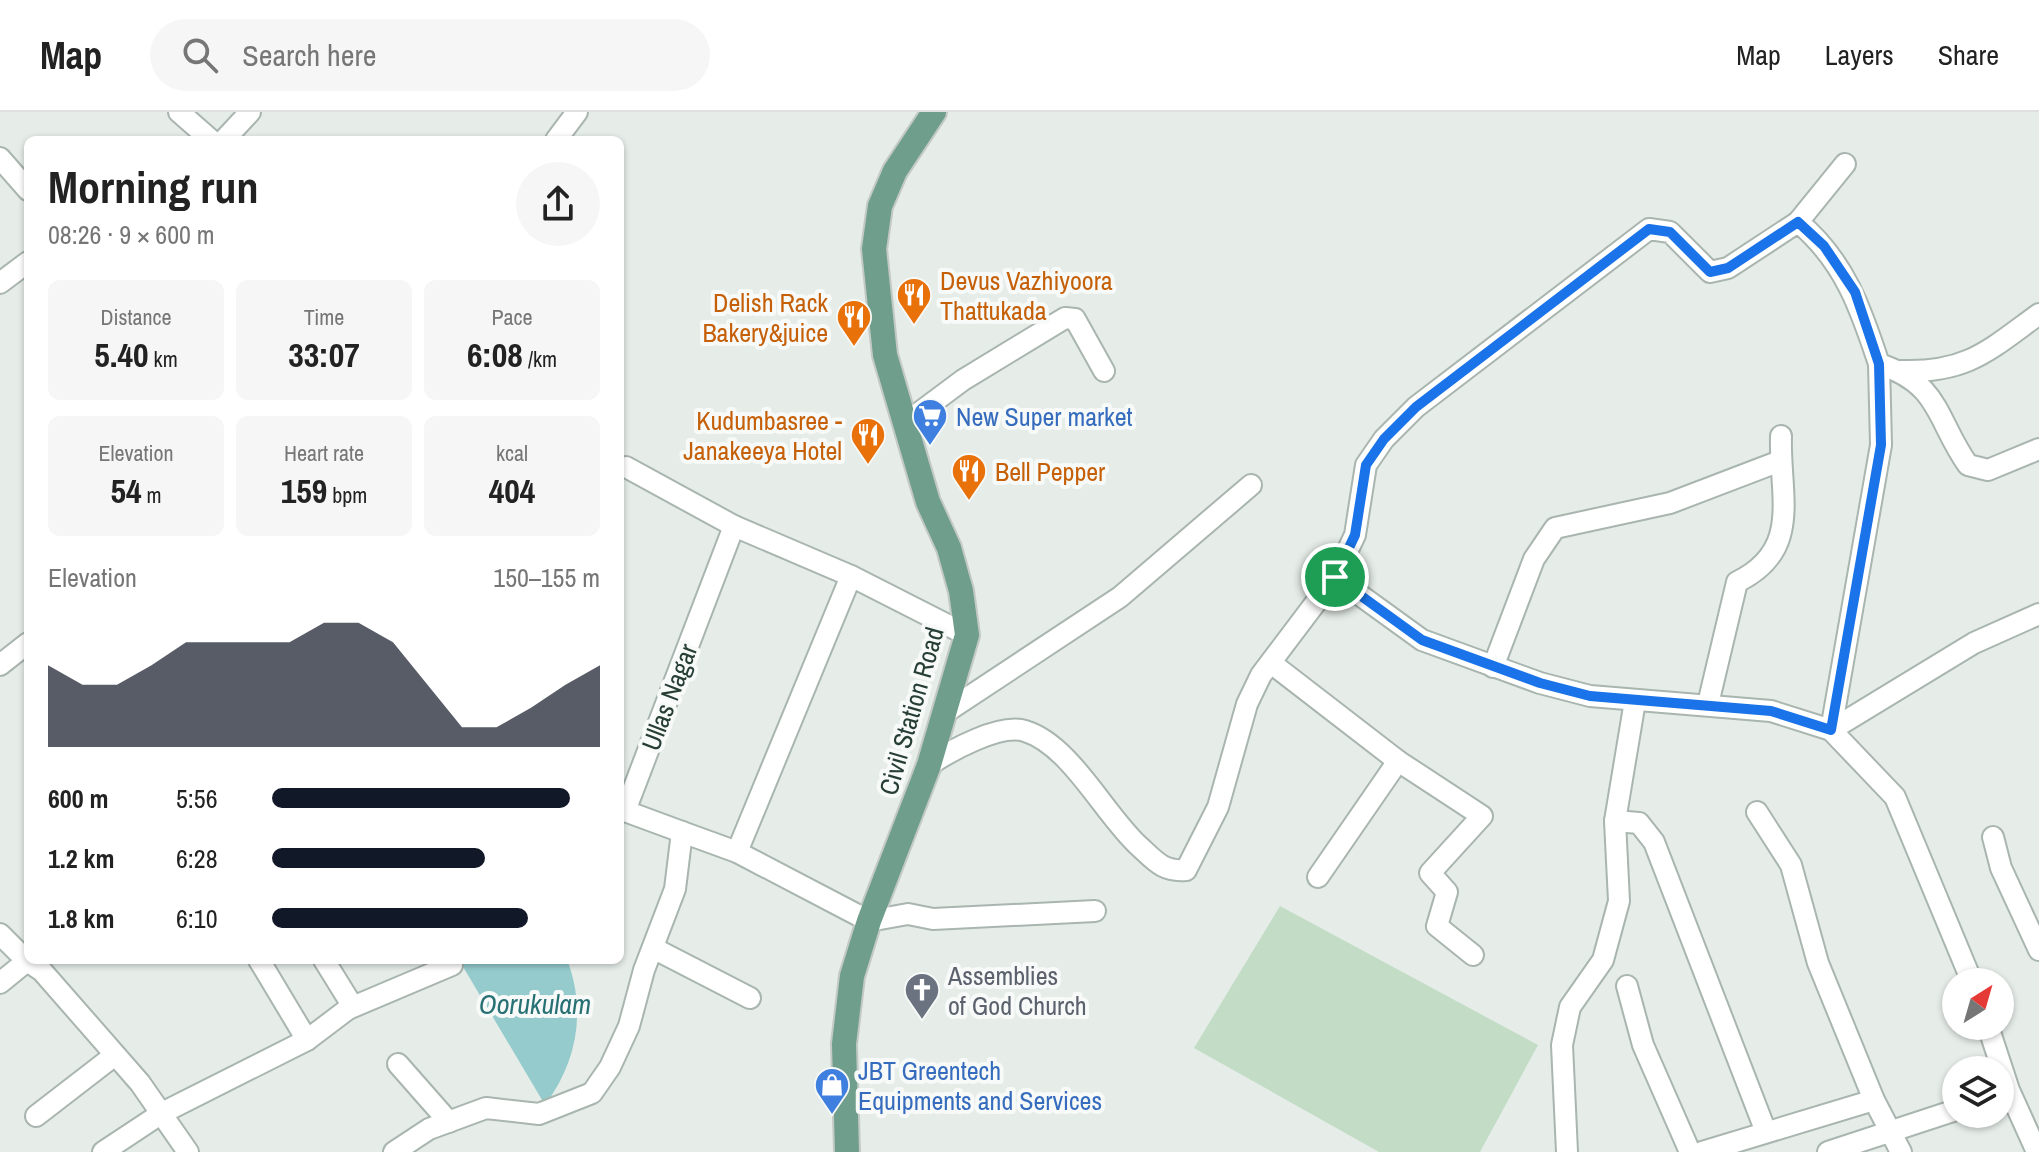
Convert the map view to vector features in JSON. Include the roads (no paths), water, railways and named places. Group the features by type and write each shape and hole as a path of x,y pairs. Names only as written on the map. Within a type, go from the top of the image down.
{"main road":[{"name":"Civil Station Road","path":"847,1152 844,1044 852,976 869,921 929,765 967,635 961,591 949,548 928,502 885,355 874,249 880,206 895,171 934,112"}],"street":[{"path":"179,112 206,136"},
{"path":"228,136 250,112"},
{"path":"559,136 577,112"},
{"path":"0,158 24,185"},
{"path":"929,765 958,746 1005,731 1024,730 1066,759 1125,834 1159,865 1168,871 1186,870 1218,807 1247,704 1271,663 1335,577 1355,535 1366,465 1384,439 1416,407 1545,311 1573,284 1649,229 1670,232 1710,272 1728,268 1798,222 1845,164"},
{"path":"1798,222 1824,246 1855,292 1879,364 1881,445 1831,730"},
{"path":"0,283 24,265"},
{"path":"1879,364 1901,371 1951,369 1979,356 2039,314"},
{"path":"904,424 963,380 1065,318 1075,319 1104,371"},
{"path":"1901,371 1932,398 1961,455 1974,469 1988,470 2039,449"},
{"path":"1708,704 1737,582 1760,571 1774,554 1785,514 1781,436"},
{"path":"1493,667 1534,559 1555,528 1670,503 1780,461"},
{"path":"626,467 734,526 851,576 967,635"},
{"path":"946,712 1120,597 1251,485"},
{"name":"Ullas Nagar","path":"624,805 734,526"},
{"path":"737,852 851,576"},
{"path":"1335,577 1422,640 1493,667 1590,696 1771,711 1831,730 1895,797 1966,968"},
{"path":"1831,730 1974,643 2039,614"},
{"path":"1,661 24,646"},
{"path":"1271,663 1398,761 1482,816 1430,873 1447,892 1437,926 1473,955"},
{"path":"1567,1152 1562,1045 1570,1007 1603,960 1619,901 1615,821 1635,701"},
{"path":"1318,877 1398,761"},
{"name":"Ullas Nagar","path":"624,811 737,852 869,921"},
{"path":"1757,812 1791,865 1818,963 1874,1100 1898,1142"},
{"path":"1615,821 1639,823 1654,842 1766,1132"},
{"path":"394,1152 429,1129 486,1108 539,1114 592,1093 610,1067 629,1026 675,889 682,832"},
{"path":"1993,837 2001,868 2039,950"},
{"path":"869,921 908,914 933,919 1095,911"},
{"path":"0,934 24,958"},
{"path":"653,948 750,998"},
{"path":"0,983 24,963"},
{"path":"32,964 42,971 115,1055 162,1113 188,1152"},
{"path":"261,964 307,1040"},
{"path":"326,964 350,1002 348,1009"},
{"path":"103,1152 162,1113 307,1040 348,1009 452,965"},
{"path":"1627,986 1643,1045 1690,1152"},
{"path":"36,1116 115,1055"},
{"path":"398,1064 449,1122"},
{"path":"1702,1152 1874,1100"},
{"path":"2014,1109 2037,1152"},
{"path":"1828,1152 1898,1142 1942,1118"}],"water":[{"name":"Oorukulam","path":"461,964 569,964 576,999 575,1036 565,1072 545,1105"}],"place":[{"name":"Devus Vazhiyoora Thattukada","path":"914,326"},
{"name":"Delish Rack Bakery&juice","path":"854,348"},
{"name":"New Super market","path":"930,447"},
{"name":"Kudumbasree - Janakeeya Hotel","path":"868,466"},
{"name":"Bell Pepper","path":"969,502"},
{"name":"Assemblies of God Church","path":"922,1021"},
{"name":"JBT Greentech Equipments and Services","path":"832,1116"}]}
